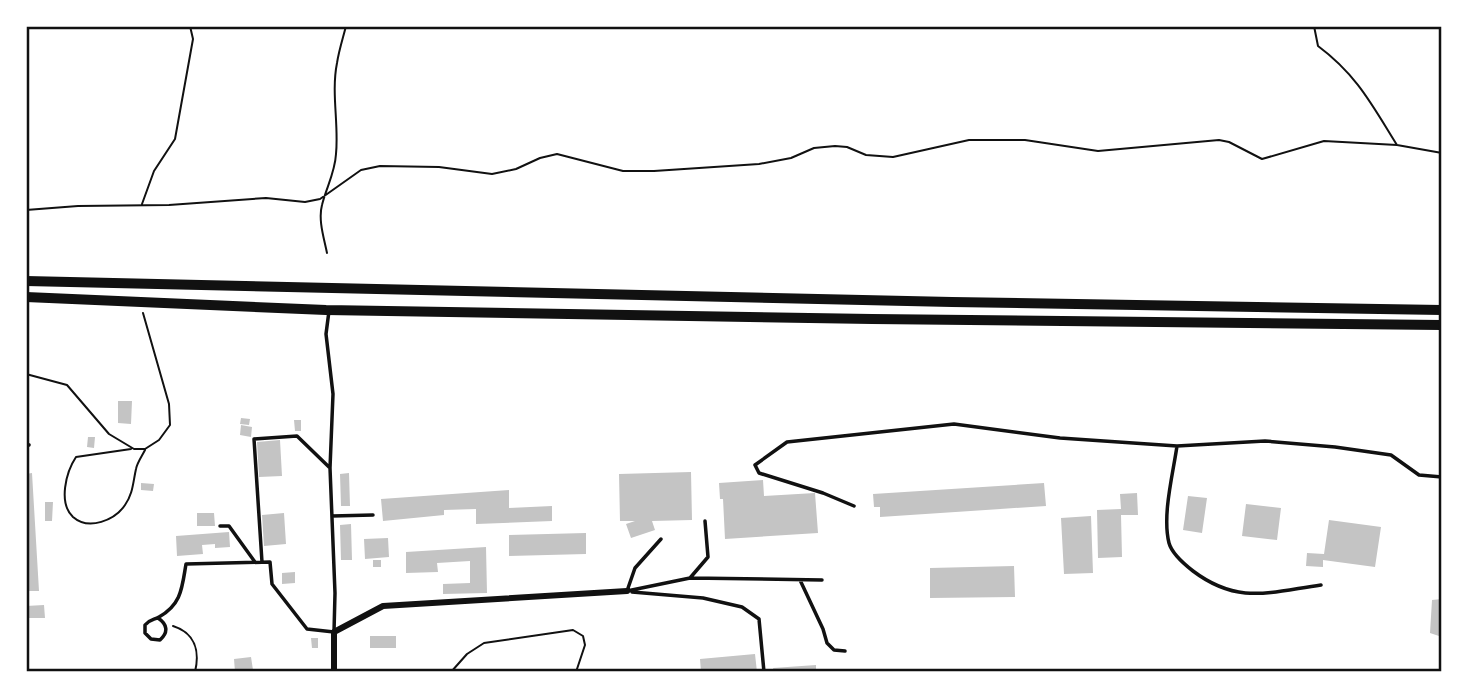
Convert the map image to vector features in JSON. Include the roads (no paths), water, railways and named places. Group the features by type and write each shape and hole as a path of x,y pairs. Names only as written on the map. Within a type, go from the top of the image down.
{"highway":[{"path":"26,281 1442,310"},
{"path":"26,297 329,310 1442,325"}],"street":[{"path":"334,672 334,632 383,606 627,592"}],"lane":[{"path":"158,618 167,628 165,636 151,639 145,633 145,625 179,600 186,564 270,562 272,584 307,629 334,632 330,468 333,394 326,334 329,310"},
{"path":"854,506 759,472 755,465 787,442 954,424 1060,438 1177,446 1265,441 1335,447 1391,455 1419,475 1442,477"},
{"path":"262,562 254,439 297,436 330,468"},
{"path":"1177,446 1166,524 1169,545 1184,564 1212,585 1248,595 1321,584"},
{"path":"332,516 373,515"},
{"path":"690,578 708,557 705,521"},
{"path":"220,526 229,526 255,562"},
{"path":"627,592 635,568 661,540"},
{"path":"627,592 690,578 822,580"},
{"path":"800,580 827,643 834,650 845,652"},
{"path":"627,592 703,598 742,607 759,619 764,672"}]}
